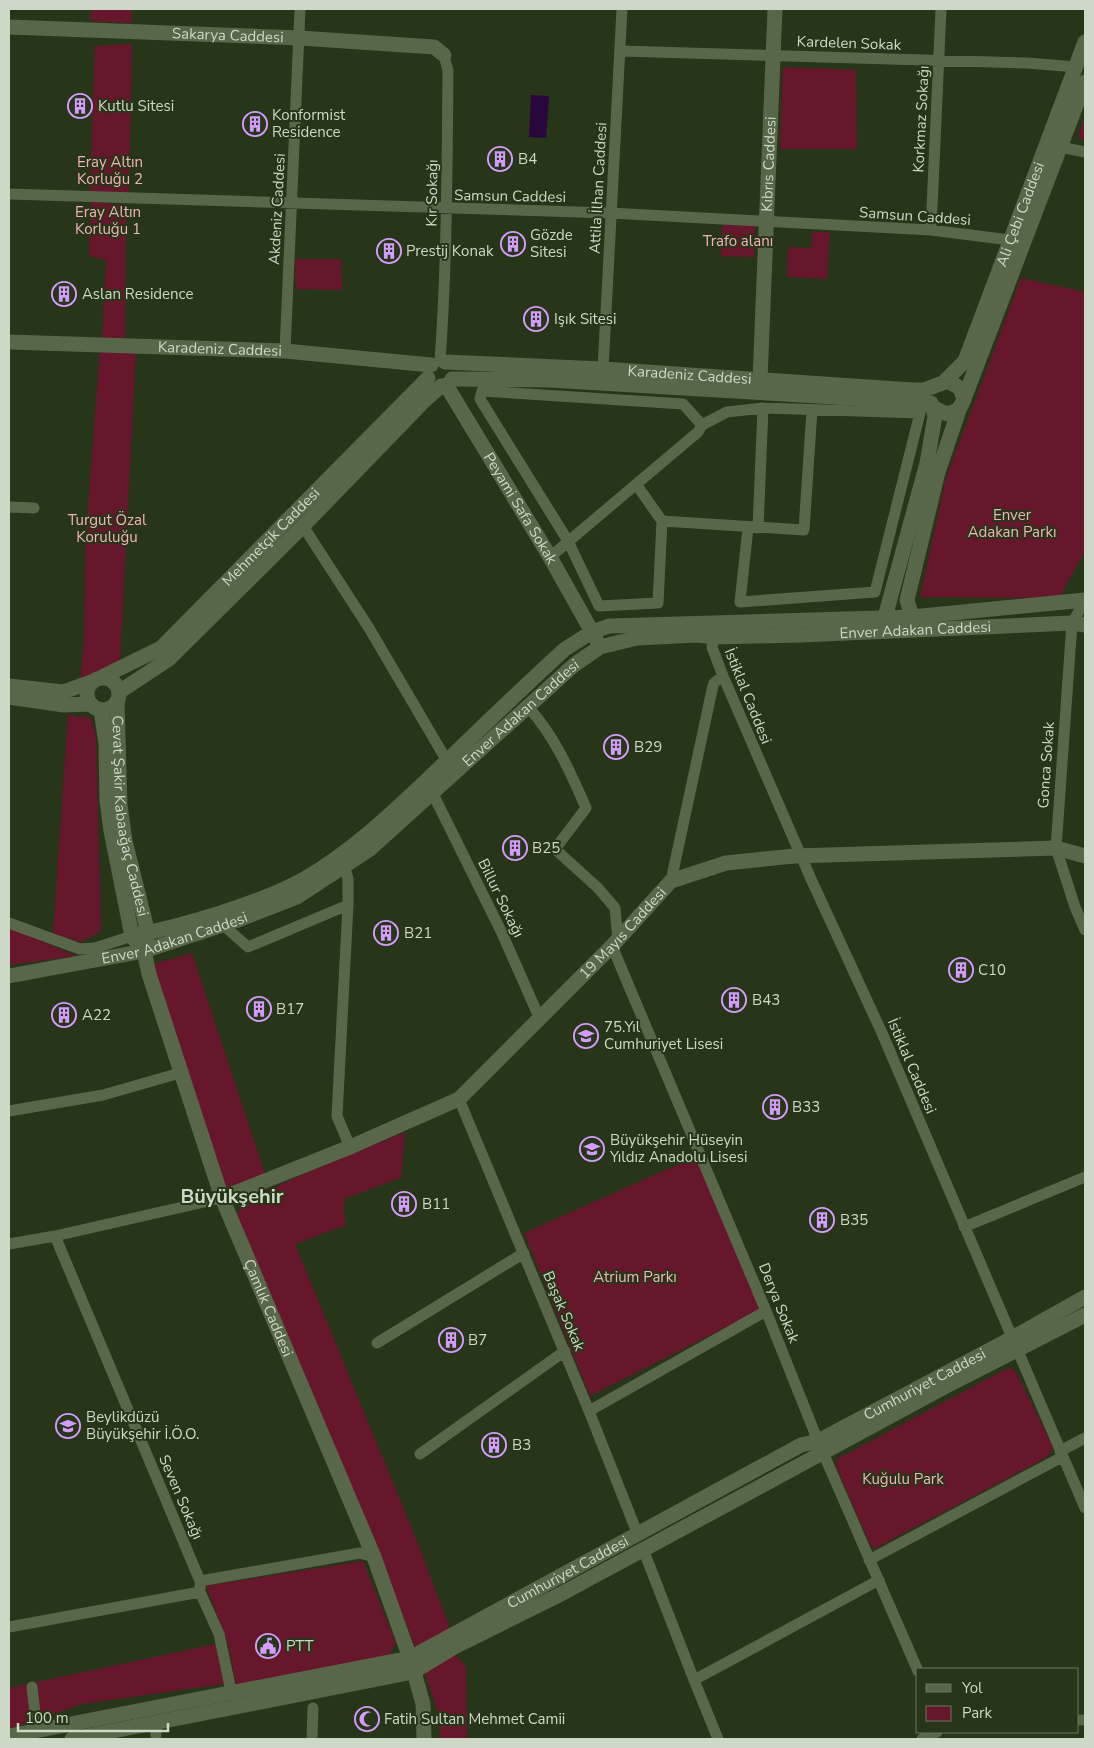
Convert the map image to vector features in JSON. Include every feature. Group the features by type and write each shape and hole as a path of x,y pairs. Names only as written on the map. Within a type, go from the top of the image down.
{"main road":[{"name":"Kıbrıs Caddesi","path":"760,380 768,223 775,9"},
{"name":"Sakarya Caddesi","path":"9,27 300,38 434,47 444,55"},
{"name":"Ali Çebi Caddesi","path":"940,384 965,361 1085,42"},
{"name":"Ali Çebi Caddesi","path":"912,617 906,600 938,472 962,403 1016,269 1085,82"},
{"name":"Karadeniz Caddesi","path":"9,342 285,351 436,366 603,369 912,390 940,384"},
{"path":"436,366 433,384 446,384"},
{"name":"Peyami Safa Sokak","path":"436,366 453,371 446,384 550,557 600,647"},
{"name":"Mehmetçik Caddesi","path":"9,686 63,692 97,679 162,648 436,366"},
{"name":"Karadeniz Caddesi","path":"446,384 549,380 902,401 933,407"},
{"name":"Mehmetçik Caddesi","path":"118,697 169,659 303,526 423,402 446,384"},
{"path":"886,616 927,462 934,422 931,396 940,384 957,385 963,392 962,403 947,414 933,407"},
{"name":"Enver Adakan Caddesi","path":"132,936 248,902 303,879 351,847 447,761 565,649 592,632 609,626 886,616 912,617 1085,601"},
{"name":"Enver Adakan Caddesi","path":"9,976 144,951 289,901 345,868 370,849 574,665 600,647 637,638 697,635 801,635 1078,624"},
{"path":"9,697 64,705 110,708 118,697 114,682 97,679 87,695 96,707"},
{"name":"Cevat Şakir Kabaağaç Caddesi","path":"118,697 118,770 125,841 148,932 144,951"},
{"name":"Cevat Şakir Kabaağaç Caddesi","path":"96,707 106,744 107,793 111,831 132,936 144,951"},
{"name":"19 Mayıs Caddesi","path":"222,1198 350,1147 459,1099 615,943 671,881 726,863 801,856 1056,848 1085,856"},
{"name":"Çamlık Caddesi","path":"144,951 180,1073 222,1198 374,1557 423,1704 424,1739"},
{"name":"Cumhuriyet Caddesi","path":"1016,1344 1085,1297"},
{"name":"Cumhuriyet Caddesi","path":"72,1739 411,1665 641,1542 801,1445 821,1446 1016,1344 1085,1315"},
{"name":"Cumhuriyet Caddesi","path":"9,1736 231,1691 411,1665"},
{"path":"156,1722 157,1706"}],"street":[{"name":"Akdeniz Caddesi","path":"285,351 300,9"},
{"name":"Attila İlhan Caddesi","path":"603,369 622,9"},
{"name":"Korkmaz Sokağı","path":"932,230 941,9"},
{"name":"Kardelen Sokak","path":"621,51 1076,67"},
{"name":"Kır Sokağı","path":"436,366 445,300 448,71 444,55"},
{"path":"1060,147 1085,152"},
{"name":"Samsun Caddesi","path":"9,194 610,213 768,223 932,230 1010,240"},
{"path":"636,484 662,521 658,603 599,606 568,541 480,400 482,391 683,404 702,425"},
{"path":"550,557 698,432 702,425 727,412 763,408 920,413 875,592 740,602 753,528 763,408"},
{"path":"662,521 804,530 812,410"},
{"path":"9,507 34,508"},
{"path":"303,526 369,628 447,761"},
{"name":"Gonca Sokak","path":"1085,601 1078,624 1056,848 1075,907 1085,930"},
{"name":"İstiklal Caddesi","path":"714,636 712,647 723,676 801,856 882,1033 1085,1508"},
{"path":"671,881 712,690 714,683 723,676"},
{"name":"Derya Sokak","path":"528,706 537,717 572,775 586,808 556,849 598,888 616,908 615,943 821,1446 917,1668"},
{"name":"Billur Sokağı","path":"433,794 501,932 539,1017"},
{"path":"345,868 348,879 348,905 337,1116 350,1147"},
{"path":"222,924 248,947 348,905"},
{"path":"9,923 80,949 95,948 132,936"},
{"path":"9,1111 103,1095 180,1073"},
{"name":"Başak Sokak","path":"459,1099 589,1411 718,1739"},
{"path":"964,1227 1085,1177"},
{"path":"9,1244 55,1236 222,1198"},
{"name":"Seven Sokağı","path":"55,1236 219,1634 231,1691"},
{"path":"377,1343 524,1253"},
{"path":"589,1411 766,1311"},
{"path":"420,1454 564,1351"},
{"path":"869,1560 1061,1454 1085,1438"},
{"path":"9,1627 360,1553 374,1557"},
{"path":"694,1680 879,1580"},
{"path":"32,1687 36,1730"},
{"path":"312,1708 312,1739"},
{"path":"156,1722 156,1739"},
{"path":"922,1739 935,1733"}],"green space":[{"path":"91,9 132,9 131,23 91,21"},
{"name":"Eray Altın Korluğu 2","path":"132,44 129,195 90,194 95,46"},
{"path":"783,67 856,70 857,149 780,149"},
{"path":"1085,116 1085,143 1078,135"},
{"name":"Eray Altın Korluğu 1","path":"91,202 126,205 125,339 102,341 106,260 89,256"},
{"name":"Trafo alanı","path":"722,225 755,226 754,257 721,256"},
{"path":"812,232 830,232 827,279 787,277 788,247 811,248"},
{"path":"295,259 341,259 342,290 296,289"},
{"name":"Enver Adakan Parkı","path":"1021,278 1085,292 1085,551 1059,598 920,597 946,478"},
{"name":"Turgut Özal Koruluğu","path":"100,350 136,350 120,661 80,679 84,641 86,533"},
{"path":"68,715 91,718 96,736 101,931 81,942 53,934"},
{"path":"9,927 76,956 9,965"},
{"path":"192,953 265,1174 222,1189 154,964"},
{"path":"405,1132 401,1178 346,1198 343,1204 346,1225 295,1244 414,1534 450,1628 416,1649 365,1518 237,1217 241,1204 294,1178"},
{"name":"Atrium Parkı","path":"695,1157 764,1308 590,1396 524,1233"},
{"name":"Kuğulu Park","path":"1010,1367 1016,1372 1053,1447 1047,1457 876,1548 871,1547 836,1466 837,1459"},
{"path":"363,1561 396,1643 388,1657 236,1686 228,1643 206,1586"},
{"path":"216,1644 224,1684 82,1704 9,1729 9,1688"},
{"path":"456,1655 466,1667 467,1739 439,1739 441,1721 424,1671"}],"shaded area":[{"path":"531,95 549,96 546,138 529,137"}],"place":[{"name":"Kutlu Sitesi","path":"80,106"},
{"name":"Konformist Residence","path":"255,124"},
{"name":"B4","path":"500,159"},
{"name":"Gözde Sitesi","path":"513,244"},
{"name":"Prestij Konak","path":"389,251"},
{"name":"Aslan Residence","path":"64,294"},
{"name":"Işık Sitesi","path":"536,319"},
{"name":"B29","path":"616,747"},
{"name":"B25","path":"515,848"},
{"name":"B21","path":"386,933"},
{"name":"C10","path":"961,970"},
{"name":"B43","path":"734,1000"},
{"name":"B17","path":"259,1009"},
{"name":"A22","path":"64,1015"},
{"name":"75.Yıl Cumhuriyet Lisesi","path":"586,1036"},
{"name":"B33","path":"775,1107"},
{"name":"Büyükşehir Hüseyin Yıldız Anadolu Lisesi","path":"592,1149"},
{"name":"B11","path":"404,1204"},
{"name":"B35","path":"822,1220"},
{"name":"B7","path":"451,1340"},
{"name":"Beylikdüzü Büyükşehir İ.Ö.O.","path":"68,1426"},
{"name":"B3","path":"494,1445"},
{"name":"PTT","path":"268,1646"},
{"name":"Fatih Sultan Mehmet Camii","path":"367,1719"}],"district":[{"name":"Büyükşehir","path":"232,1196"}]}
